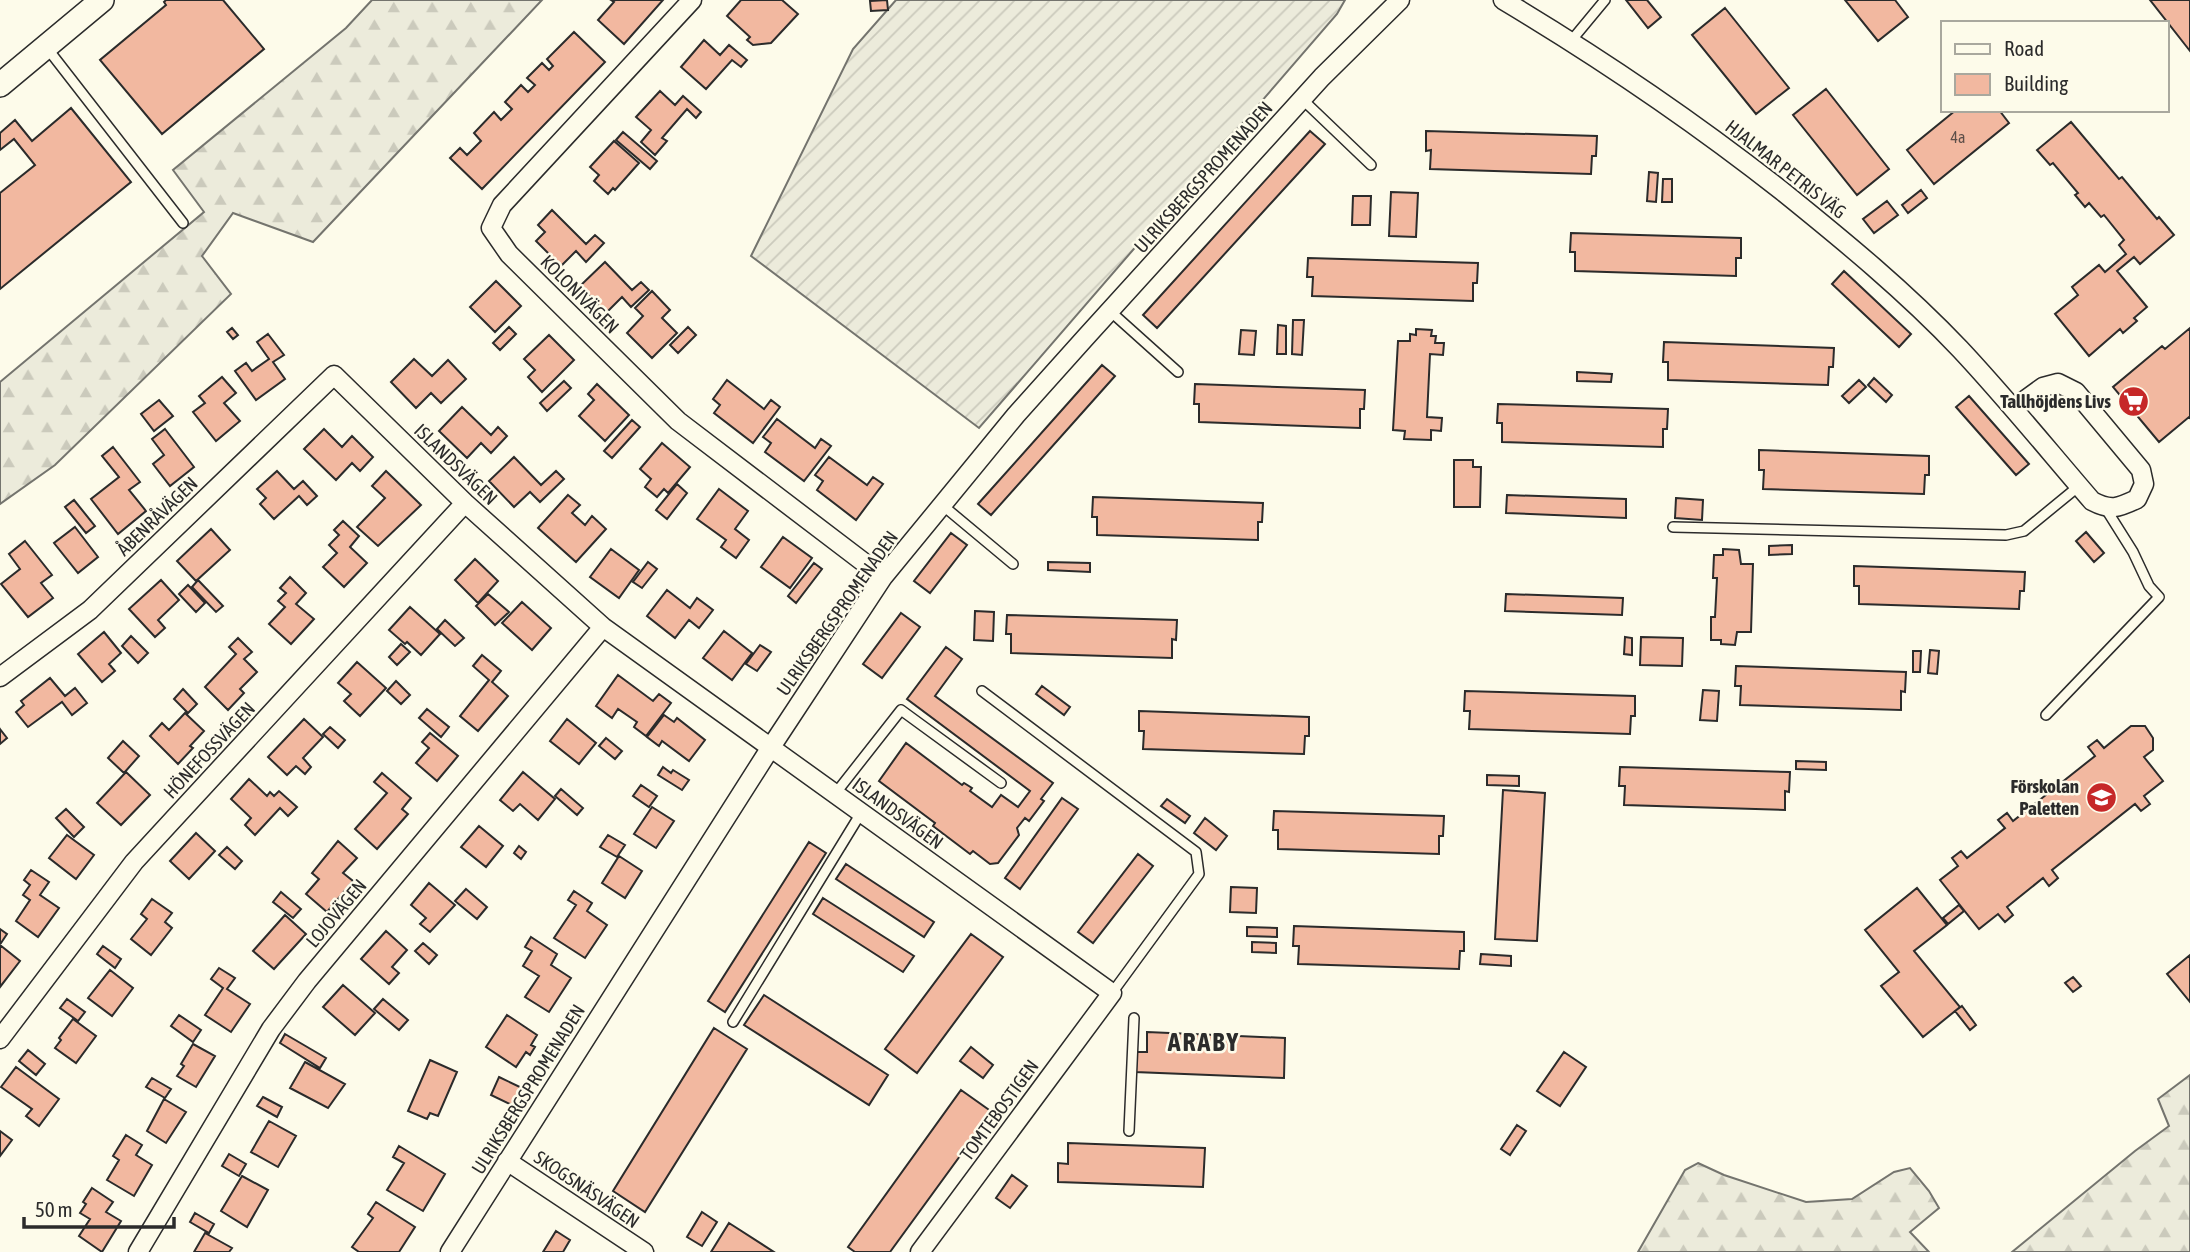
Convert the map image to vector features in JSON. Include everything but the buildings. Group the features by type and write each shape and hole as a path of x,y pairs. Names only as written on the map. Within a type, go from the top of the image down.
{"street":[{"path":"0,85 102,0"},
{"name":"KOLONIVÄGEN","path":"692,0 502,205 491,228 509,254 678,421 883,576"},
{"name":"ULRIKSBERGSPROMENADEN","path":"450,1252 883,576 1016,415 1302,99 1400,0"},
{"name":"HJALMAR PETRIS VÄG","path":"1503,0 1571,41 1730,150 1834,232 1950,340 2014,408 2079,486 2092,500 2106,509"},
{"name":"ISLANDSVÄGEN","path":"334,376 465,503 603,626 1112,993"},
{"name":"ÅBENRÅVÄGEN","path":"0,677 90,610 334,376"},
{"path":"2014,408 2043,387 2059,383 2076,392 2141,470 2144,484 2137,499 2123,506 2106,509"},
{"name":"HÖNEFOSSVÄGEN","path":"0,1039 134,862 465,503"},
{"name":"LOJOVÄGEN","path":"138,1252 271,1029 316,970 603,626"},
{"name":"TOMTEBOSTIGEN","path":"920,1252 1112,993"},
{"name":"SKOGSNÄSVÄGEN","path":"507,1161 643,1252"}],"lane":[{"path":"1571,41 1605,0"},
{"path":"46,47 183,223"},
{"path":"1302,99 1371,164"},
{"path":"1110,311 1178,372"},
{"path":"1673,527 2006,535 2024,531 2079,486"},
{"path":"941,504 1013,564"},
{"name":"HJALMAR PETRIS VÄG","path":"2046,715 2159,597 2149,586 2133,552 2106,509"},
{"path":"982,691 1196,852 1199,874 1112,993"},
{"path":"835,794 901,710 1001,783"},
{"path":"733,1022 861,813"},
{"path":"1129,1131 1134,1018"}],"green space":[{"path":"372,0 542,0 313,242 233,213 202,256 231,294 55,465 0,504 0,382 204,212 173,170 346,28"},
{"path":"896,0 1345,0 1337,14 979,428 751,256 853,49"},
{"path":"2190,1075 2190,1252 2012,1252 2169,1126 2158,1099"},
{"path":"1698,1163 1724,1175 1806,1202 1852,1199 1894,1172 1910,1168 1939,1208 1910,1232 1929,1252 1638,1252 1685,1170"}],"place":[{"name":"Tallhöjdens Livs","path":"2134,401"},
{"name":"Förskolan Paletten","path":"2102,797"}],"district":[{"name":"ARABY","path":"1204,1042"}]}
